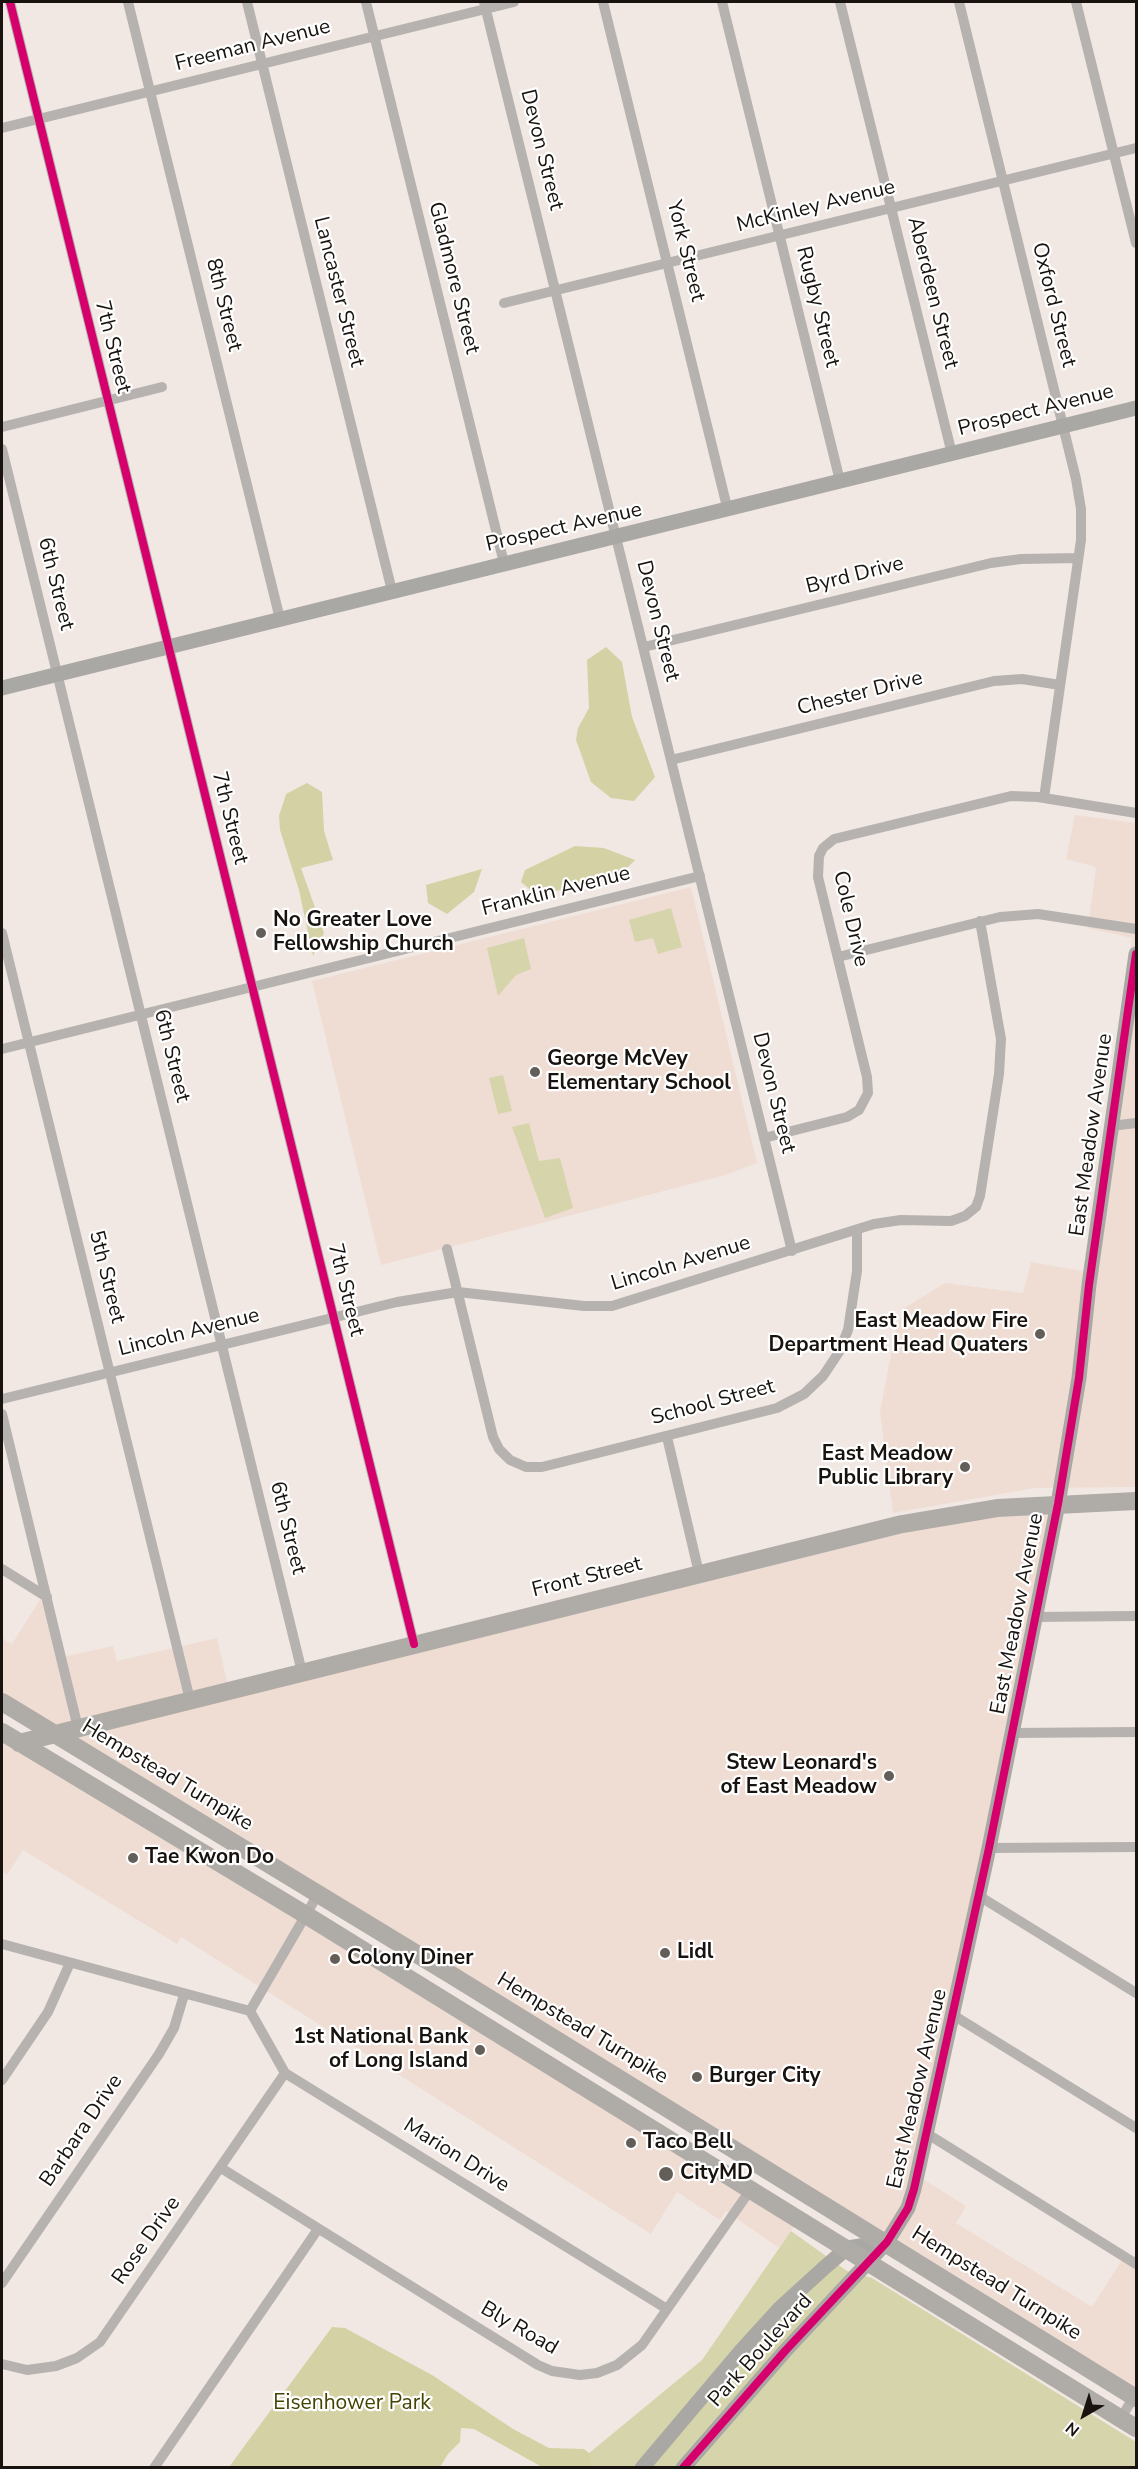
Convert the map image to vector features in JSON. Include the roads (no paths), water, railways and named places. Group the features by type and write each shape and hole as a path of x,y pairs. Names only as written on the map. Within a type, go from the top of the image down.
{"main road":[{"name":"Front Street","path":"19,1743 902,1524 969,1511 1137,1501"},
{"name":"Hempstead Turnpike","path":"2,1702 1136,2396"},
{"path":"2,1732 306,1916 1137,2428"}],"street":[{"name":"7th Street","path":"10,2 414,1644"},
{"name":"8th Street","path":"128,2 280,619"},
{"name":"Lancaster Street","path":"247,2 392,591"},
{"name":"Gladmore Street","path":"366,2 504,563"},
{"name":"Freeman Avenue","path":"2,128 374,36 485,5 514,2"},
{"name":"York Street","path":"603,2 728,511"},
{"name":"Rugby Street","path":"722,2 840,481"},
{"name":"Aberdeen Street","path":"840,2 951,454"},
{"name":"Oxford Street","path":"959,2 1063,426 1081,509 1078,558 1044,798"},
{"path":"1076,2 1137,243"},
{"name":"Devon Street","path":"485,5 792,1251"},
{"name":"McKinley Avenue","path":"504,303 1137,148"},
{"path":"2,427 162,387"},
{"name":"Prospect Avenue","path":"2,688 504,563 728,511 1137,408"},
{"name":"6th Street","path":"2,449 302,1672"},
{"name":"Byrd Drive","path":"644,647 991,563 1021,559 1078,558"},
{"name":"Chester Drive","path":"671,760 994,681 1022,679 1060,685"},
{"name":"Cole Drive","path":"764,1138 847,1117 859,1110 866,1099 867,1077 818,868 823,848 834,839 990,800 1023,795 1137,813"},
{"name":"Franklin Avenue","path":"2,1049 700,876"},
{"path":"838,957 1000,916 1038,914 1137,928"},
{"name":"Lincoln Avenue","path":"2,1399 397,1302 458,1292 612,1306 857,1230 902,1220 951,1221 965,1216 976,1206 980,1196 999,1074 1002,1039 980,921"},
{"name":"5th Street","path":"2,933 190,1700"},
{"name":"East Meadow Avenue","path":"868,2261 886,2242 911,2201 990,1848 1058,1504 1079,1378 1111,1126 1132,1007 1137,954"},
{"path":"1111,1126 1137,1123"},
{"name":"School Street","path":"458,1292 493,1437 499,1449 510,1460 526,1467 563,1462 777,1408 804,1394 823,1376 839,1352 848,1330 857,1271 857,1230"},
{"path":"447,1249 458,1292"},
{"path":"2,1414 78,1728"},
{"path":"667,1437 699,1573"},
{"path":"2,1569 47,1598"},
{"path":"1034,1617 1137,1616"},
{"path":"1012,1733 1137,1732"},
{"path":"990,1848 1137,1847"},
{"path":"2,1944 184,1995 250,2010 318,1894"},
{"path":"979,1896 1137,1993"},
{"path":"2,2080 48,2012 70,1963"},
{"name":"Barbara Drive","path":"2,2283 159,2054 174,2028 184,1995"},
{"name":"Marion Drive","path":"250,2010 285,2073 667,2309"},
{"path":"953,2014 1137,2128"},
{"name":"Rose Drive","path":"2,2364 27,2370 45,2369 89,2351 114,2323 285,2073"},
{"path":"926,2133 1137,2264"},
{"name":"Bly Road","path":"221,2168 538,2365 552,2371 580,2375 597,2373 617,2365 642,2345 750,2189"},
{"path":"154,2468 318,2229"},
{"path":"847,2248 886,2242"},
{"name":"Park Boulevard","path":"642,2468 695,2403 780,2308 847,2248"},
{"name":"Park Boulevard","path":"683,2468 868,2261"},
{"path":"1121,2418 1136,2396"}],"place":[{"name":"No Greater Love Fellowship Church","path":"261,933"},
{"name":"George McVey Elementary School","path":"535,1072"},
{"name":"East Meadow Fire Department Head Quaters","path":"1040,1334"},
{"name":"East Meadow Public Library","path":"965,1467"},
{"name":"Stew Leonard's of East Meadow","path":"889,1776"},
{"name":"Tae Kwon Do","path":"133,1858"},
{"name":"Lidl","path":"665,1953"},
{"name":"Colony Diner","path":"335,1959"},
{"name":"1st National Bank of Long Island","path":"480,2050"},
{"name":"Burger City","path":"697,2077"},
{"name":"Taco Bell","path":"631,2143"},
{"name":"CityMD","path":"666,2174"}],"park label":[{"name":"Eisenhower Park","path":"352,2404"}]}
